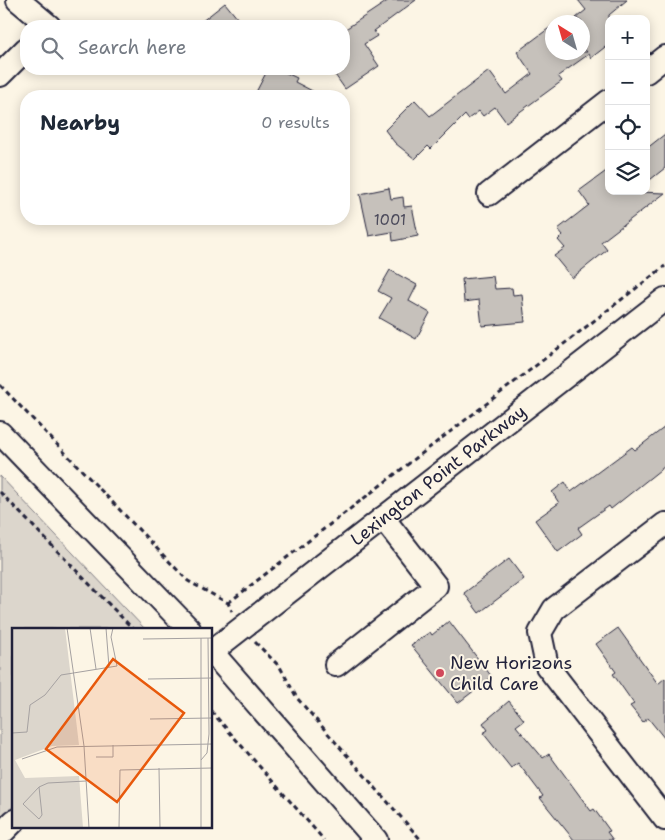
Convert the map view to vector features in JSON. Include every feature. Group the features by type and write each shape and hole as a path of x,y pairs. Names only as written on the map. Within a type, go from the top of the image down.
{"street":[{"path":"18,0 43,20"},
{"path":"3,64 20,53"},
{"path":"650,69 665,57"},
{"path":"490,194 605,104"},
{"name":"Lexington Point Parkway","path":"212,651 665,299"},
{"path":"0,433 188,628"},
{"path":"336,665 436,586 383,518"},
{"path":"665,524 554,610 540,634 547,666 665,819"},
{"path":"212,653 376,840"},
{"path":"0,835 12,823"}],"path":[{"path":"228,603 665,266"},
{"path":"0,385 188,580 228,603 242,628 280,667 297,698 422,840"},
{"path":"0,492 132,628"},
{"path":"212,712 324,840"}],"shaded area":[{"path":"0,476 144,628 12,628 12,808 0,823"}],"building":[{"path":"389,0 416,0 374,31 377,36 364,44 379,66 345,89 335,75 350,75 350,26"},
{"path":"578,0 627,0 609,15 605,15 605,47 591,58 590,15 580,15 586,10"},
{"path":"225,3 238,19 237,20 204,20"},
{"path":"545,31 545,60 581,60 558,76 562,81 506,122 495,107 483,116 479,111 468,119 465,115 431,149 428,146 415,159 395,143 385,130 415,100 430,116 489,71 506,94 532,74 517,52"},
{"path":"265,75 291,75 297,78 295,82 310,90 257,90"},
{"path":"665,134 665,168 650,180 650,150 650,146"},
{"path":"605,172 605,195 665,193 601,242 607,250 572,278 554,256 565,248 558,240 563,235 558,229 589,205 579,191"},
{"path":"389,188 391,199 403,197 404,207 412,206 418,236 393,241 392,232 369,236 360,194"},
{"path":"390,270 417,285 409,301 430,313 416,339 379,318 391,298 378,291"},
{"path":"493,276 495,289 512,288 513,295 522,294 525,322 482,326 479,300 464,302 462,279"},
{"path":"665,427 665,466 611,509 609,506 578,528 582,534 558,552 535,520 559,503 552,492 565,482 571,492 632,447 635,450"},
{"path":"509,559 524,579 479,613 464,593"},
{"path":"449,621 492,677 458,703 411,645 430,632 432,635"},
{"path":"618,628 658,684 665,678 665,739 648,718 643,722 630,706 634,704 613,674 616,672 596,644"},
{"path":"509,701 524,720 516,726 543,758 549,754 591,811 594,809 610,831 607,832 613,840 574,840 540,798 543,796 518,763 511,768 483,733 488,730 483,723"}],"place":[{"name":"New Horizons Child Care","path":"440,673"}]}
